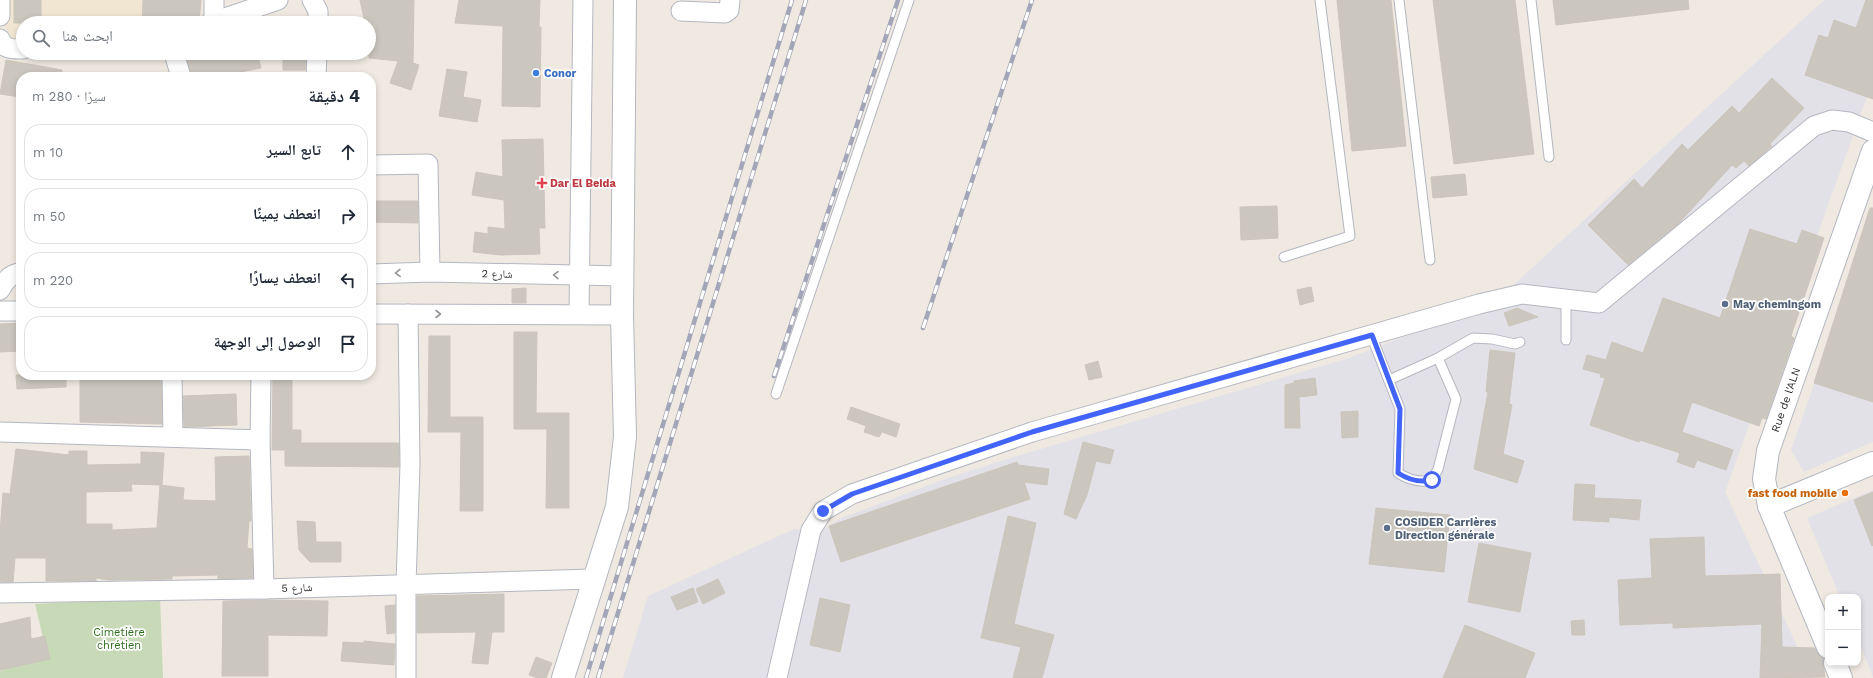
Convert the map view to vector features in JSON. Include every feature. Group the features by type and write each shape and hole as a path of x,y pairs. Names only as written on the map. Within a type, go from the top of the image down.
{"street":[{"path":"0,0 0,16"},
{"path":"213,16 214,0"},
{"path":"230,16 278,0"},
{"path":"312,0 318,11 318,16"},
{"path":"579,314 583,0"},
{"path":"563,678 593,579 617,507 625,437 622,314 625,0"},
{"path":"680,11 725,13 729,10 730,0"},
{"path":"0,39 4,46 16,49"},
{"path":"176,60 180,72"},
{"path":"316,72 317,60"},
{"path":"777,678 811,530 823,511 852,494 1032,432 1479,304 1522,294 1599,303 1814,126 1832,120 1850,122 1873,132"},
{"name":"Rue de l'ALN","path":"1825,640 1769,506 1764,479 1768,451 1873,151"},
{"path":"376,165 428,164 430,272"},
{"name":"شارع 2","path":"376,274 430,272 623,276"},
{"path":"0,290 4,282 16,273"},
{"path":"0,305 0,311 16,311"},
{"path":"376,314 622,314"},
{"path":"406,678 406,584 410,465 408,314"},
{"path":"172,380 173,437"},
{"path":"261,380 260,440 264,589"},
{"path":"0,432 260,440"},
{"path":"1769,506 1873,463"},
{"name":"شارع 5","path":"0,593 264,589 593,579"},
{"path":"1836,666 1841,678"}],"lane":[{"path":"776,394 909,0"},
{"path":"1284,257 1350,236 1320,0"},
{"path":"1399,0 1430,260"},
{"path":"1531,0 1549,157"},
{"path":"1566,299 1566,340"},
{"path":"1372,335 1400,409 1398,473 1405,478 1416,481 1426,482 1432,480 1438,469 1456,400 1438,358"},
{"path":"1389,380 1438,358 1473,338 1492,339 1515,344 1520,342"}],"shaded area":[{"path":"4,0 190,0 189,16 16,16 16,41 14,41 4,25"},
{"path":"1824,0 1873,0 1873,80 1725,492 1812,678 623,678 648,596 794,529 823,530 839,519 942,480 1007,459 1349,358 1497,300"},
{"path":"1873,216 1873,442 1804,472 1791,450"},
{"path":"1873,490 1873,677 1861,647 1861,594 1839,594 1807,518"}],"green space":[{"name":"Cimetière chrétien","path":"160,597 163,678 0,678 0,671 47,654 35,604"}],"building":[{"path":"14,0 41,0 41,16 16,16 16,23 14,23"},
{"path":"143,0 201,0 200,16 142,16"},
{"path":"360,0 414,0 413,63 419,65 411,90 390,83 398,61 376,59 376,16 363,16"},
{"path":"459,0 540,0 540,107 502,106 503,26 455,23"},
{"path":"1337,0 1391,0 1406,146 1352,151"},
{"path":"1433,0 1515,0 1534,154 1454,164"},
{"path":"1553,0 1688,0 1689,9 1556,25"},
{"path":"1866,0 1873,0 1873,99 1805,75 1819,35 1828,38 1834,20 1856,28"},
{"path":"6,60 62,70 62,72 16,72 16,96 0,94"},
{"path":"187,60 259,60 261,68 241,72 191,72"},
{"path":"283,60 306,60 305,70 283,70"},
{"path":"447,69 467,72 463,97 481,100 477,122 439,116"},
{"path":"1772,78 1804,108 1770,144 1772,146 1749,166 1744,161 1736,168 1732,165 1678,224 1628,265 1588,225 1634,179 1642,188 1682,144 1688,150 1732,106 1739,113"},
{"path":"543,139 545,228 539,228 540,254 501,255 473,252 475,232 488,234 488,227 505,229 504,200 472,195 476,172 503,177 502,140"},
{"path":"1465,174 1467,195 1433,198 1431,177"},
{"path":"376,201 418,201 418,223 376,222"},
{"path":"1277,206 1278,238 1241,240 1240,207"},
{"path":"1870,208 1873,208 1873,402 1814,383"},
{"path":"1750,229 1797,244 1802,230 1824,238 1791,336 1794,338 1766,419 1762,418 1759,426 1692,402 1682,432 1733,450 1726,470 1697,460 1694,468 1677,462 1680,453 1640,440 1639,442 1590,425 1605,378 1600,377 1601,374 1583,369 1587,355 1606,360 1612,342 1643,353 1663,298 1720,318"},
{"path":"1311,287 1314,301 1300,305 1297,290"},
{"path":"526,288 526,303 512,303 512,289"},
{"path":"1517,308 1538,317 1509,326 1504,313"},
{"path":"16,323 16,351 0,352 0,324"},
{"path":"514,332 537,332 536,413 569,413 569,508 546,508 547,429 514,429"},
{"path":"429,336 450,336 450,417 483,417 483,511 460,511 461,432 428,432"},
{"path":"1490,350 1515,353 1509,404 1512,405 1503,454 1524,461 1517,483 1474,469 1488,392 1486,392"},
{"path":"1098,361 1102,377 1089,380 1085,365"},
{"path":"1315,378 1317,395 1299,397 1300,428 1285,428 1285,385 1294,383 1294,381"},
{"path":"16,380 66,380 66,387 17,389"},
{"path":"80,380 161,380 162,424 80,422"},
{"path":"273,380 292,380 292,430 301,430 301,443 399,443 399,467 285,466 285,450 272,450"},
{"path":"236,394 237,425 184,427 183,396"},
{"path":"851,407 900,424 896,437 882,432 879,437 864,432 866,426 847,419"},
{"path":"1358,411 1358,437 1342,438 1341,412"},
{"path":"1083,442 1114,450 1110,464 1096,461 1087,495 1076,519 1064,514"},
{"path":"16,449 69,455 69,451 87,451 87,465 141,464 141,452 164,453 162,485 131,484 132,491 86,492 86,524 112,524 112,530 157,528 160,485 184,488 183,500 216,501 215,457 249,456 251,521 249,521 247,548 252,549 253,578 218,579 218,575 172,576 172,579 109,580 96,578 96,581 46,581 46,558 15,558 13,582 0,582 0,532 3,493 10,494"},
{"path":"1017,462 1018,465 1049,469 1047,485 1024,482 1030,499 841,562 829,526"},
{"path":"1575,484 1595,485 1594,498 1641,500 1639,520 1609,517 1609,522 1573,520"},
{"path":"1873,492 1873,545 1872,546 1854,500"},
{"name":"COSIDER Carrières Direction générale","path":"1376,508 1450,515 1444,572 1369,564"},
{"path":"1008,516 1036,523 1014,624 1054,635 1042,678 1013,678 1021,647 981,638"},
{"path":"297,521 315,522 316,542 341,542 341,562 310,562 299,550"},
{"path":"1704,537 1705,576 1780,574 1782,647 1815,648 1820,657 1824,658 1823,662 1825,677 1760,678 1762,624 1673,628 1673,623 1620,625 1618,580 1652,578 1650,539"},
{"path":"1479,543 1531,553 1520,612 1468,602"},
{"path":"718,579 725,593 703,604 696,589"},
{"path":"693,588 698,602 677,610 671,597"},
{"path":"504,594 504,632 492,632 488,664 472,663 476,632 417,633 417,596"},
{"path":"820,598 850,605 840,652 810,645"},
{"path":"223,601 328,601 327,636 268,635 268,676 222,676"},
{"path":"395,605 395,633 387,634 385,606"},
{"path":"30,617 31,639 45,636 50,659 0,670 0,624"},
{"path":"1584,620 1585,635 1572,635 1571,621"},
{"path":"1465,625 1535,653 1525,678 1443,678"},
{"path":"364,641 395,644 394,665 341,661 343,642 364,643"},
{"path":"536,657 552,663 546,678 538,678 529,675"}],"railway":[{"path":"586,678 792,0"},
{"path":"598,678 806,0"},
{"path":"774,376 898,0"},
{"path":"923,328 1032,0"}],"place":[{"name":"Conor","path":"536,73"},
{"name":"Dar El Beida","path":"542,183"},
{"name":"May chemingom","path":"1725,304"},
{"name":"fast food mobile","path":"1845,493"},
{"name":"COSIDER Carrières Direction générale","path":"1387,528"}],"route":[{"path":"823,511 852,494 1032,432 1372,335 1400,409 1398,473 1405,478 1416,481 1426,482 1432,480"}]}
